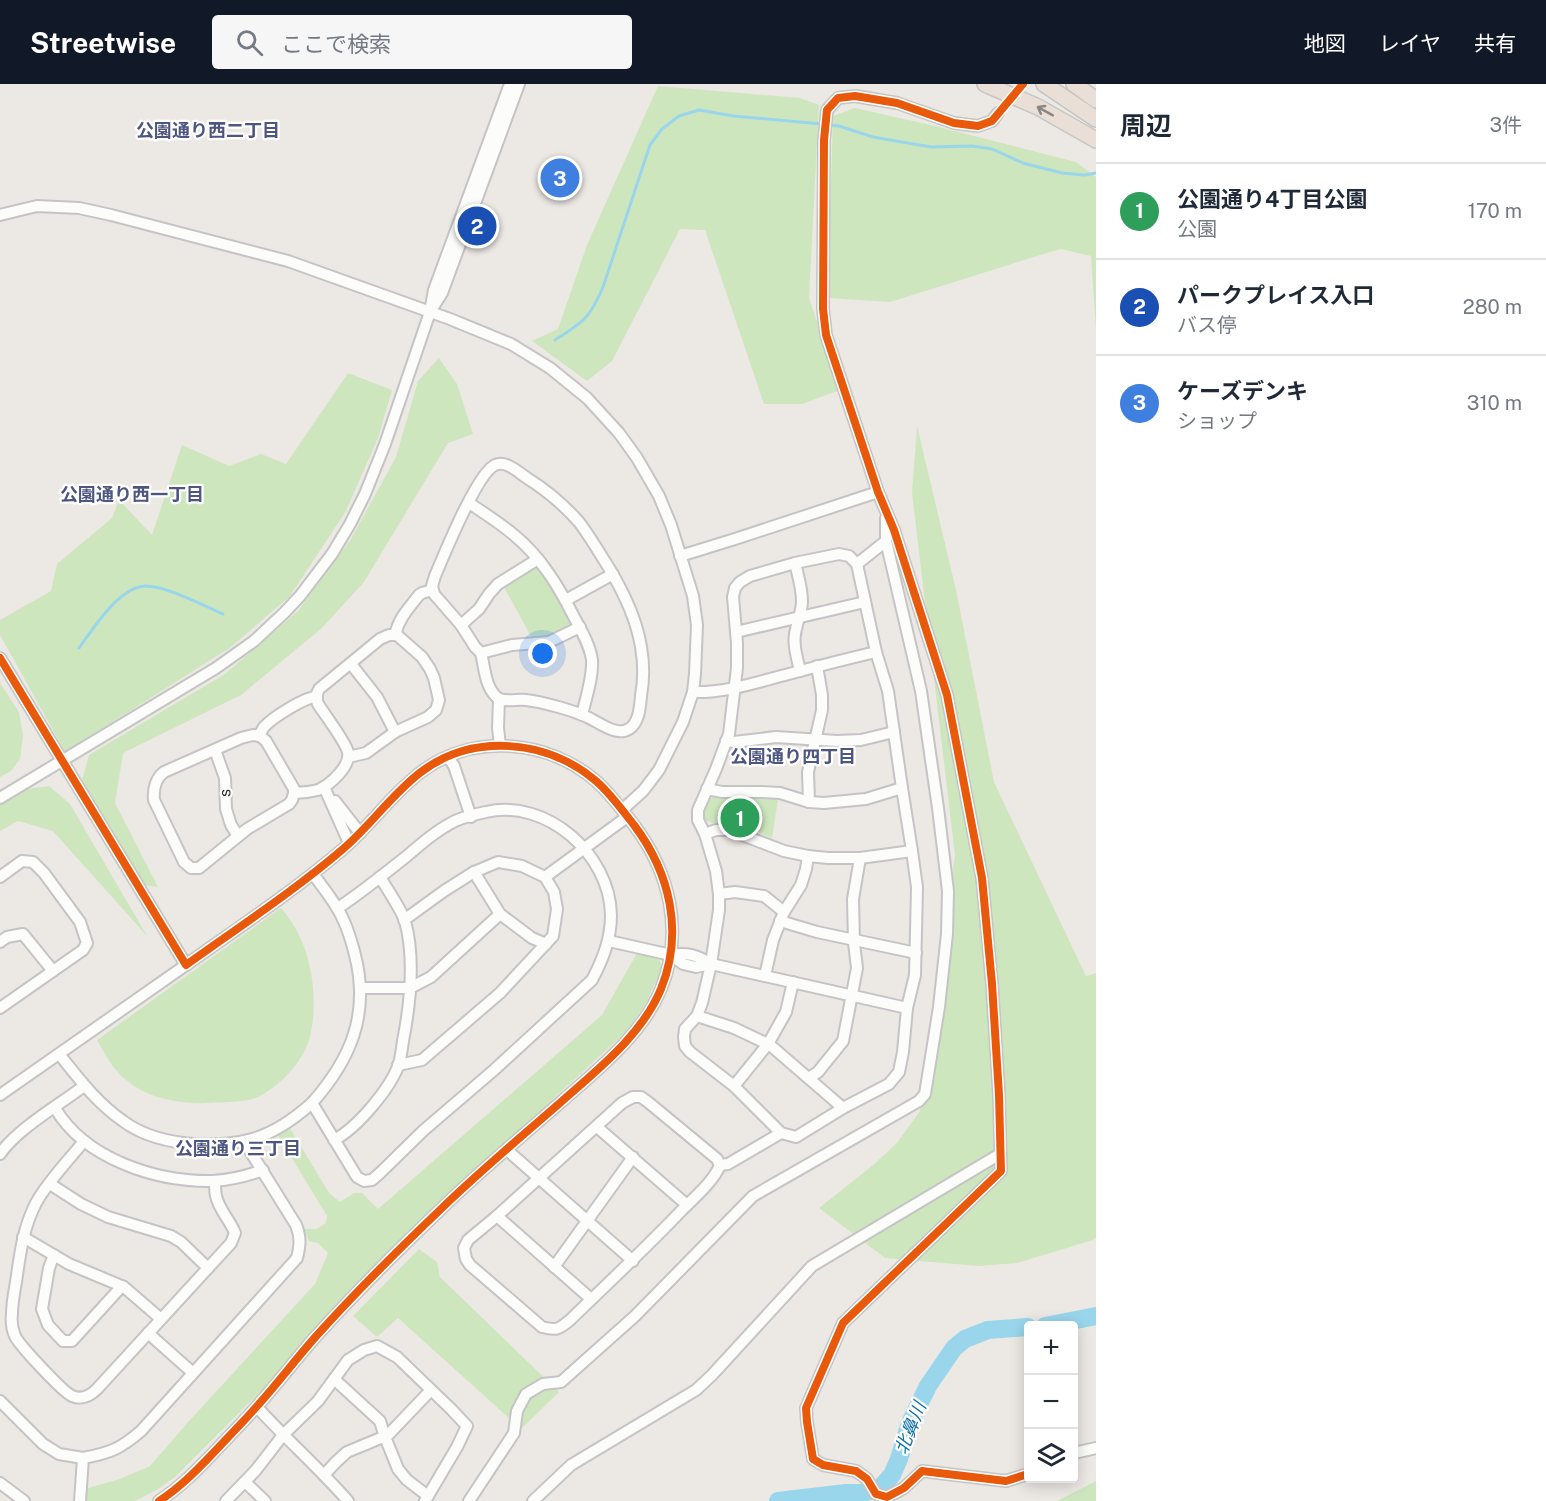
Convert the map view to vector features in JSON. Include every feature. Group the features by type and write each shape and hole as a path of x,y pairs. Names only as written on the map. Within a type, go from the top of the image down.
{"highway":[{"path":"985,84 1038,107 1096,140"},
{"path":"1044,84 1096,119"},
{"path":"1074,84 1096,100"}],"street":[{"path":"0,798 193,683 237,654 284,614 324,567 341,541 365,494 385,444 430,312 434,290 510,84"},
{"path":"430,312 442,293 519,84"},
{"path":"998,113 992,121 978,126 954,123 897,103 855,96 838,98 827,110 824,140 823,309 826,335 878,492 894,530 947,695 982,878 993,995 1001,1171 843,1323 806,1408 813,1458 823,1465 856,1471 867,1479 876,1494 887,1497 904,1488 922,1471 1006,1481 1024,1476"},
{"path":"0,215 37,206 65,206 93,210 288,261 450,318 511,344 550,368 592,403 620,433 652,483 665,510 693,596 697,625 693,692 684,722 659,771 624,813 584,849 545,877"},
{"path":"499,699 528,700 582,715 622,732 634,724 641,701 644,672 644,660 632,611 613,574 578,521 541,487 509,466 500,464 486,473 469,503 435,576 432,590 481,653 489,688 499,699 500,745"},
{"path":"680,556 878,492"},
{"path":"469,503 514,534 538,559 566,600 580,627 591,658 591,674 582,715"},
{"path":"469,1501 514,1433 517,1411 526,1394 543,1384 561,1382 635,1316 753,1196 919,1101 925,1094 947,934 948,891 921,691 886,541 886,513"},
{"path":"857,564 886,541"},
{"path":"839,554 849,556 857,564 876,652 888,691 912,851 917,887 915,975 907,1008 899,1072 889,1084 795,1137 782,1133 734,1086 690,1052 686,1046 684,1037 686,1029 697,1016 702,1003 711,964 719,910 716,872 705,834 698,820 698,810 729,734 737,668 733,597 735,588 750,576 839,554"},
{"path":"461,626 479,609 498,584 538,559"},
{"path":"795,564 801,589 800,617 794,637 800,671"},
{"path":"566,600 613,574"},
{"path":"395,635 401,617 419,595 432,590"},
{"path":"736,632 865,602"},
{"path":"481,653 512,645 549,642 580,627"},
{"path":"294,793 324,787 338,775 348,757 346,748 318,704 317,693 322,686 380,639 395,635 406,642 426,663 434,678 439,700 436,710 433,714 395,732 366,753 348,757"},
{"path":"693,692 711,693 735,688 876,652"},
{"path":"0,658 186,965"},
{"path":"351,664 377,697 395,732"},
{"path":"808,802 808,772 822,710 822,695 816,666"},
{"path":"259,736 270,722 304,699 317,697"},
{"path":"726,741 776,737 861,740 894,732"},
{"path":"246,736 259,736 266,741 294,789 292,800 238,836 199,868 191,868 184,862 154,800 155,786 161,774 246,736"},
{"path":"0,1095 313,874 350,843 411,780 434,763 448,757 475,748 500,745 542,751 573,765 599,784 624,813 637,829 659,865 668,896 672,928 671,955 661,989 646,1017 628,1039 590,1077 443,1207 376,1272 316,1336 257,1407 197,1470 159,1501"},
{"name":"s","path":"215,750 225,778 226,809 231,825 238,836"},
{"path":"448,757 454,766 471,817"},
{"path":"324,787 360,833"},
{"path":"324,787 350,843"},
{"path":"708,789 722,792 780,794 808,802 843,802 866,799 902,788"},
{"path":"312,1103 357,1177 364,1181 372,1180 424,1130 494,1070 591,980 609,941 611,915 606,887 584,849 567,832 545,818 508,810 487,812 456,821 433,834 338,908"},
{"path":"705,834 716,830 729,830 784,851 828,858 860,858 912,851"},
{"path":"765,976 773,940 782,917 801,885 808,856"},
{"path":"809,1078 818,1072 843,1041 857,968 853,899 860,858"},
{"path":"0,877 22,861 33,862 44,873 80,922 87,943 83,950 0,1008"},
{"path":"398,1065 422,1060 500,993 553,936 557,909 554,892 545,877 522,866 498,862 474,872 404,920"},
{"path":"474,872 500,914 532,938 546,944"},
{"path":"59,1054 97,1100 125,1123 156,1137 198,1144 248,1140 298,1115 328,1085 342,1064 354,1035 360,1006 360,975 353,945 338,908 313,874"},
{"path":"334,1140 379,1099 398,1065 404,1035 411,959 404,920 380,877"},
{"path":"719,894 735,892 764,896 782,917 817,932 916,952"},
{"path":"360,988 410,988 431,978 500,914"},
{"path":"0,942 7,937 23,934 53,971"},
{"path":"609,941 671,955 691,954 711,964 907,1008"},
{"path":"734,1086 768,1044 786,1012 793,982"},
{"path":"697,1016 734,1028 768,1044 843,1108"},
{"path":"0,1154 19,1133 84,1086"},
{"path":"633,1097 641,1097 717,1159 720,1165 717,1172 633,1261 560,1328 553,1330 542,1327 470,1265 466,1259 464,1248 468,1240 622,1103 633,1097"},
{"path":"55,1108 84,1141 110,1157 144,1171 178,1178 215,1181 263,1170"},
{"path":"597,1127 687,1205"},
{"path":"720,1165 729,1164 782,1133"},
{"path":"0,1401 43,1444 59,1454 83,1458 115,1451 141,1431 297,1258 300,1235 296,1225 250,1150 248,1140"},
{"path":"84,1141 35,1204 23,1237 12,1311 13,1331 20,1345 67,1393 76,1397 92,1394 231,1243 235,1233 216,1196 215,1181"},
{"path":"507,1150 633,1261"},
{"path":"533,1501 571,1466 696,1390 812,1266 1000,1154"},
{"path":"554,1267 633,1157"},
{"path":"50,1184 81,1204 108,1217 171,1236 181,1242 208,1268"},
{"path":"497,1216 591,1299"},
{"path":"23,1237 78,1268 122,1286 135,1294 161,1319"},
{"path":"54,1255 49,1268 42,1310 48,1325 63,1341 72,1341 122,1286"},
{"path":"148,1333 193,1373"},
{"path":"226,1501 245,1482 283,1435 318,1401 334,1379 348,1360 364,1350 377,1346 397,1357 467,1426 458,1447 427,1498 398,1469 380,1421 334,1379"},
{"path":"324,1475 347,1452 388,1435 431,1390"},
{"path":"257,1407 348,1501"},
{"path":"1078,1452 1096,1448"},
{"path":"80,1501 83,1458"},
{"path":"245,1482 265,1501"},
{"path":"0,1483 24,1501"},
{"path":"902,1501 904,1488"}],"green space":[{"path":"658,86 800,98 819,105 809,298 840,390 802,404 764,404 705,230 680,229 612,361 587,381 532,341 558,329 587,245"},
{"path":"855,108 1076,162 1096,177 1096,330 1091,256 1061,249 890,302 829,298 833,116"},
{"path":"439,358 457,384 473,434 448,443 364,582 322,628 241,695 123,753 115,803 158,887 144,885 81,784 89,755 225,674 298,611 351,539 396,457 418,381"},
{"path":"348,373 392,390 378,438 346,511 290,596 231,647 65,752 0,635 0,620 51,591 57,564 112,518 119,500 152,535 182,445 229,466 261,454 286,464"},
{"path":"917,426 956,590 994,782 1086,976 1096,973 1096,1238 1017,1263 979,1266 885,1258 819,1208 897,1143 920,1111 955,855 912,493"},
{"path":"538,562 576,627 552,637 533,640 504,587"},
{"path":"0,683 19,712 23,736 20,759 11,771 0,777"},
{"path":"49,786 70,804 147,936 53,831 18,821 0,831 0,805 27,789"},
{"path":"713,797 778,799 772,838 738,825 707,821 703,811"},
{"path":"281,908 294,926 303,945 310,965 314,998 311,1032 304,1052 292,1070 276,1086 258,1097 247,1100 180,1102 142,1091 114,1068 97,1040"},
{"path":"637,953 659,958 662,968 646,1003 627,1031 554,1098 175,1477 135,1501 86,1501 88,1488 120,1479 150,1466 315,1284 328,1253 318,1243 309,1241 304,1229 317,1229 326,1223 327,1216 276,1132 288,1125 329,1193 340,1202 354,1193 362,1193 378,1209 602,1015"},
{"path":"419,1249 437,1262 440,1277 559,1392 521,1429 398,1318 377,1337 353,1316"},
{"path":"1096,1481 1096,1501 1057,1501"}],"waterway":[{"path":"555,340 585,318 598,297 650,145 662,129 679,116 699,110 733,116 822,124"},
{"path":"828,125 839,126 873,137 931,147 972,146 992,149 1023,163 1062,173 1084,175 1096,173"},
{"path":"79,648 107,610 135,588 145,586 164,589 223,614"},
{"name":"北鼻川","path":"1070,1321 1096,1316"},
{"name":"北鼻川","path":"778,1501 861,1493 879,1489 892,1475 910,1423 928,1386 954,1348 965,1339 988,1330 1024,1327"}],"tunnel":[{"path":"998,113 1023,84"}],"cycle path":[{"path":"1023,84 992,121 978,126 954,123 897,103 855,96 838,98 827,110 824,140 823,309 826,335 878,492 894,530 947,695 982,878 992,984 1001,1171 843,1323 806,1408 813,1459 823,1465 856,1471 867,1479 876,1494 887,1497 904,1488 922,1471 1006,1481 1024,1475"},
{"path":"0,658 186,965 266,909 324,864 353,840 421,772 441,759 463,751 486,747 510,746 533,749 555,756 577,767 596,781 616,802 646,843 657,863 670,904 672,946 668,968 653,1006 631,1037 410,1239 334,1317 253,1411 211,1455 183,1483 159,1501"}],"place":[{"name":"ケーズデンキ","path":"560,178"},
{"name":"パークプレイス入口","path":"477,226"},
{"name":"公園通り4丁目公園","path":"740,818"}],"district":[{"name":"公園通り西二丁目","path":"208,130"},
{"name":"公園通り西一丁目","path":"132,494"},
{"name":"公園通り四丁目","path":"793,756"},
{"name":"公園通り三丁目","path":"238,1148"}]}
